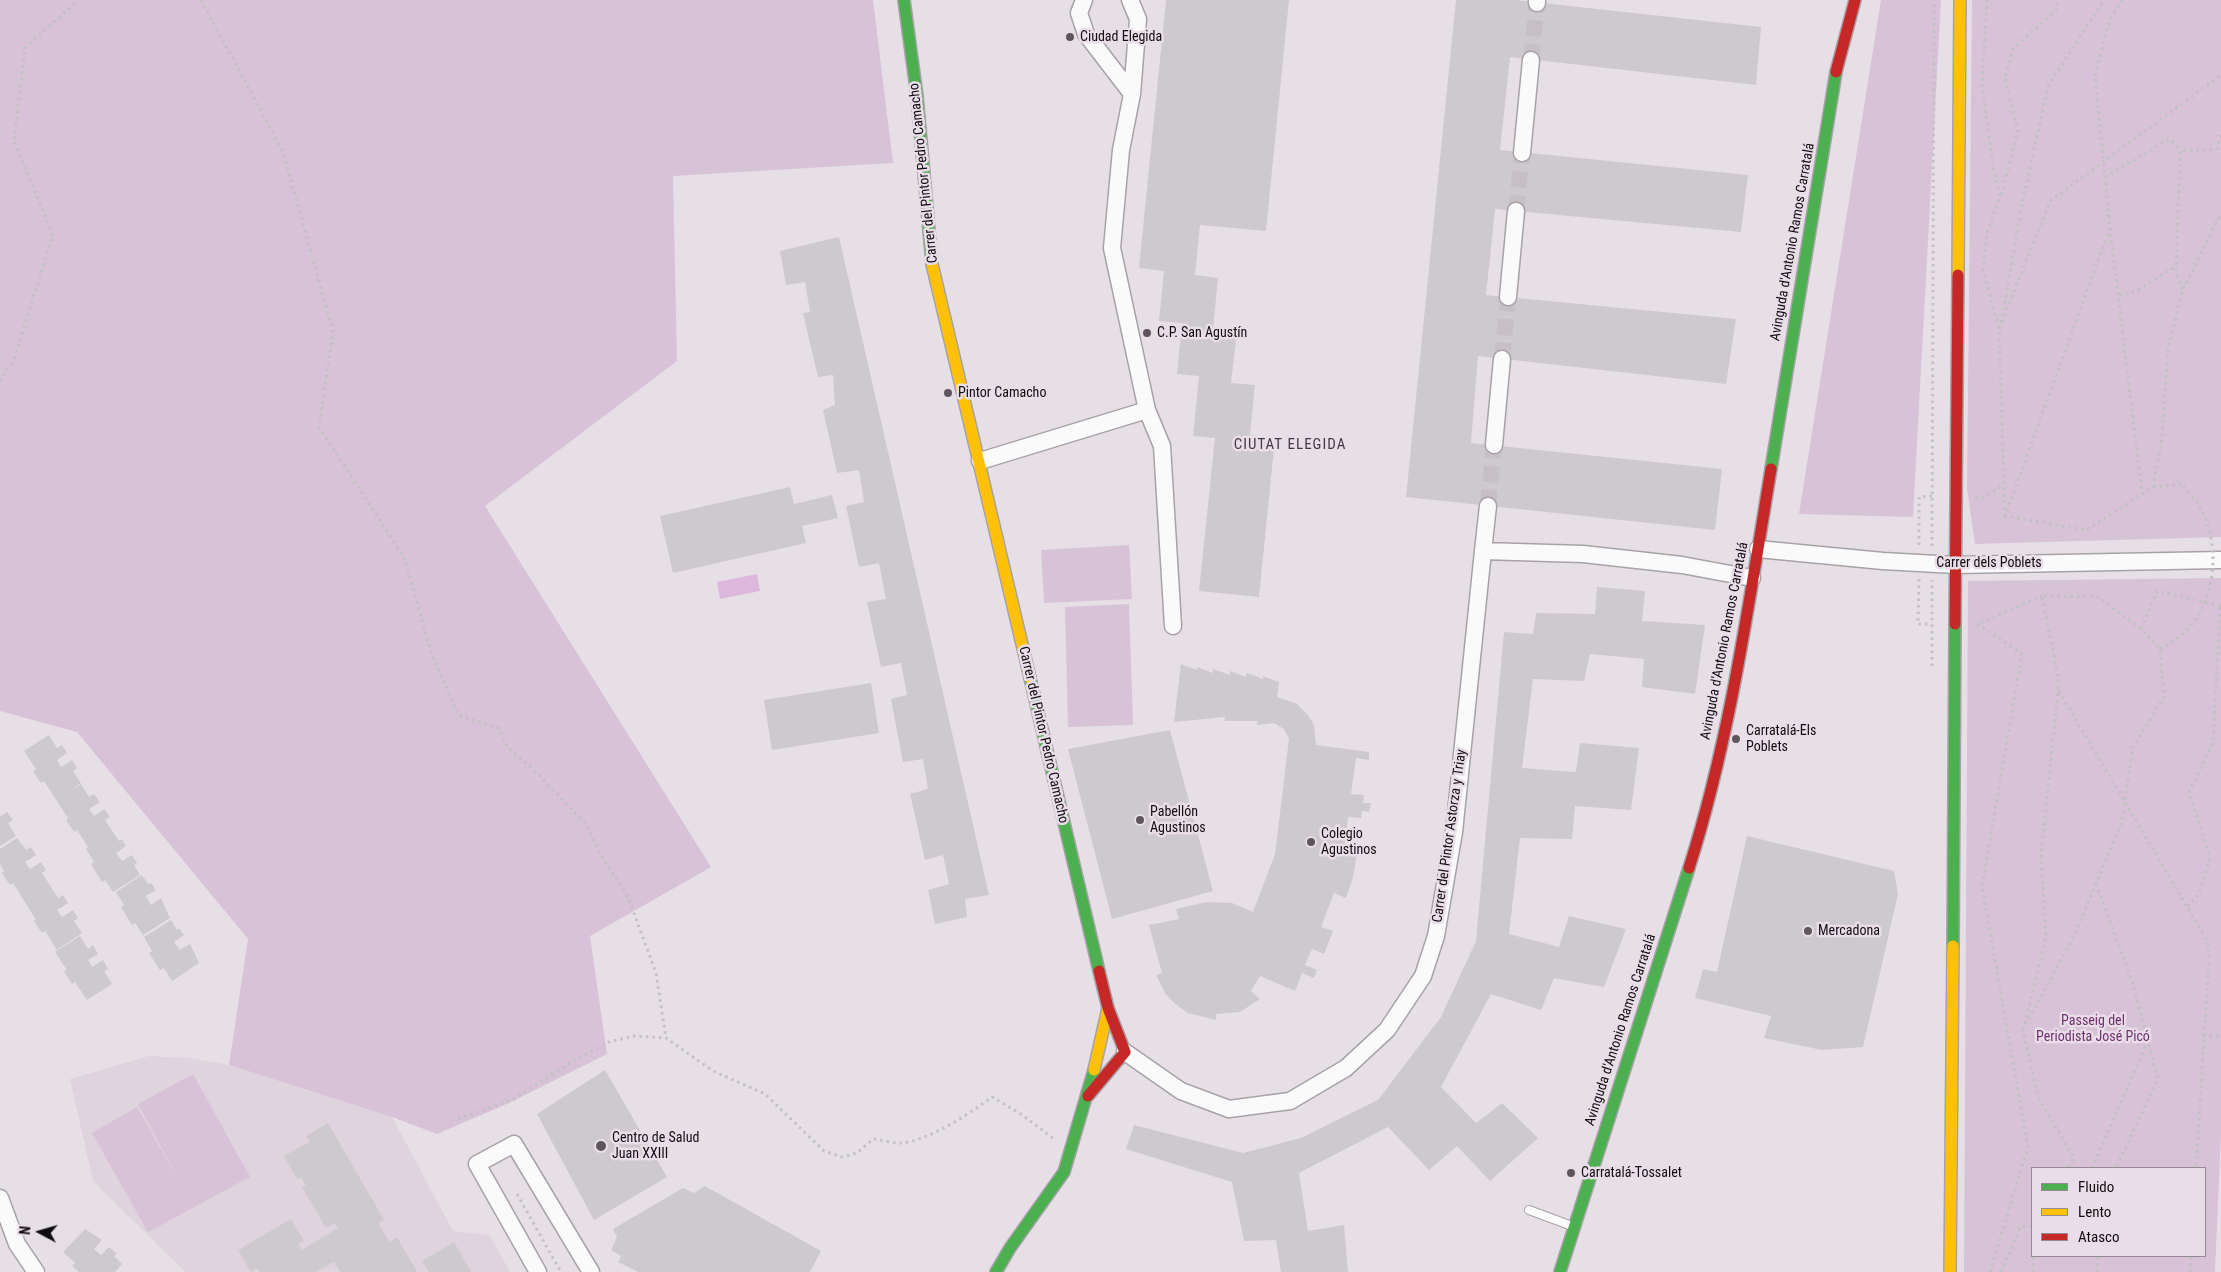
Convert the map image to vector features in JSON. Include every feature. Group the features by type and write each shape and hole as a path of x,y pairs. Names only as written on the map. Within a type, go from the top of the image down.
{"street":[{"name":"Carrer del Pintor Pedro Camacho","path":"904,0 916,96 930,254 1108,1008"},
{"path":"1084,0 1079,13 1086,34 1132,94"},
{"path":"1130,0 1138,19 1132,94 1121,150 1112,248 1147,410 1162,446 1173,626"},
{"name":"Avinguda d'Antonio Ramos Carratalá","path":"1560,1272 1705,818 1731,700 1758,549 1839,55 1855,0"},
{"path":"1950,1272 1960,0"},
{"path":"1522,153 1531,60"},
{"path":"1508,297 1516,211"},
{"path":"1494,445 1502,359"},
{"path":"980,461 1147,410"},
{"name":"Carrer del Pintor Astorza y Triay","path":"1124,1052 1181,1091 1229,1109 1290,1101 1346,1068 1387,1030 1423,976 1436,936 1454,832 1488,506"},
{"name":"Carrer dels Poblets","path":"1758,549 1883,561 1955,565 2221,560"},
{"path":"1483,551 1583,554 1682,565 1752,578"},
{"path":"1088,1096 1124,1052 1108,1008"},
{"path":"996,1272 1010,1248 1064,1172 1088,1096 1108,1008"},
{"path":"538,1272 476,1164 514,1144 591,1272"},
{"path":"0,1198 17,1244 36,1272"},
{"path":"984,1268 1010,1248"}],"lane":[{"path":"1529,1210 1574,1226"}],"path":[{"path":"0,381 14,359 53,235 14,141 25,48 78,0"},
{"path":"201,0 283,152 333,331 319,427 405,559 430,649 458,715 499,728 508,748 531,767 585,823 604,860 628,897 656,973 666,1038"},
{"path":"1932,674 1934,0"},
{"path":"1987,0 1982,85 1993,167 2000,196"},
{"path":"1999,329 1983,270 1986,233 2000,196 2018,131 2005,78 2013,48 2057,10 2057,0"},
{"path":"2005,516 1999,329 2022,204 2048,86 2104,0"},
{"path":"2122,0 2109,22 2095,75 2110,228 2142,494"},
{"path":"1999,329 2050,201 2221,75"},
{"path":"2217,149 2221,134"},
{"path":"2105,177 2170,140 2180,151 2176,273 2183,289"},
{"path":"2180,151 2217,149"},
{"path":"2217,149 2221,154"},
{"path":"2153,487 2162,439 2168,348 2183,289 2221,213"},
{"path":"2005,516 2110,228"},
{"path":"2119,295 2138,290 2177,265"},
{"path":"2005,516 2086,530 2153,487 2181,484 2199,506 2206,521 2214,550 2211,583 2195,621 2175,640 2160,649"},
{"path":"2142,629 2158,591 2220,606 2213,743 2189,792 2210,857 2200,893 2187,906"},
{"path":"2042,596 2058,676 2058,691 2041,856 2046,937 2023,1030 2038,1096 2074,1158 2069,1167"},
{"path":"1990,1272 2028,1147 1982,886 2022,654 1978,624 2042,596 2098,598 2142,629 2160,649 2164,697 2133,747 2126,804 2121,824 2096,884 2073,938 2023,1030"},
{"path":"2058,691 2208,942 2209,961 2196,1167"},
{"path":"2096,884 2132,981 2158,1079 2116,1167"},
{"path":"2203,1035 2221,1036"},
{"path":"458,1119 514,1099 572,1062 608,1042 632,1036 666,1038 713,1071 765,1094 824,1151 842,1157 857,1153 873,1139 902,1143 937,1131 967,1116 992,1097 1021,1114 1061,1144"},
{"path":"2092,1167 2148,1042"},
{"path":"516,1192 561,1272 565,1270 566,1272"},
{"path":"2001,1272 2022,1226 2031,1227"},
{"path":"2033,1257 2033,1272"},
{"path":"2098,1257 2098,1272"},
{"path":"2190,1272 2191,1257"}],"shaded area":[{"path":"757,574 760,591 720,599 717,582"},
{"path":"149,1056 190,1058 229,1065 392,1117 453,1231 490,1235 510,1272 185,1272 93,1181 70,1079"}],"green space":[{"path":"0,0 873,0 893,163 673,176 677,361 485,506 711,867 590,936 607,1054 509,1103 437,1134 392,1117 229,1065 248,939 77,732 0,711"},
{"path":"1881,0 1941,0 1913,517 1799,514"},
{"path":"1972,0 2221,0 2221,537 1975,544 1967,489"},
{"path":"1129,545 1132,599 1044,603 1041,550"},
{"name":"Passeig del Periodista José Picó","path":"2221,578 2221,1135 2215,1272 1964,1272 1968,581"},
{"path":"1129,604 1133,725 1068,727 1065,607"},
{"path":"193,1074 250,1177 148,1232 92,1133 137,1107 182,1186 138,1104"}],"building":[{"path":"1166,0 1289,0 1266,231 1200,225 1195,275 1218,278 1213,329 1237,331 1231,383 1255,385 1250,435 1275,438 1259,597 1199,591 1215,438 1193,436 1199,376 1177,374 1182,323 1159,321 1164,271 1139,268"},
{"path":"1456,0 1516,0 1761,27 1756,85 1510,57 1500,150 1748,175 1741,232 1495,209 1486,295 1736,319 1726,384 1478,356 1471,443 1722,469 1715,530 1406,497"},
{"path":"839,237 989,895 965,899 967,917 935,924 928,890 949,884 943,855 925,860 910,794 928,789 923,759 903,762 891,699 907,695 901,663 881,667 867,602 886,599 879,563 859,567 846,506 864,502 859,470 837,473 823,410 835,405 833,375 818,377 803,313 810,312 805,282 786,285 780,251"},
{"path":"790,487 794,504 832,495 838,518 802,526 806,543 673,573 660,516"},
{"path":"1597,587 1645,591 1642,621 1705,625 1695,694 1642,687 1644,659 1590,654 1584,681 1533,679 1522,768 1576,772 1580,743 1639,748 1631,810 1575,806 1572,839 1520,838 1509,934 1559,947 1569,916 1626,929 1604,987 1554,978 1541,1010 1491,994 1441,1087 1476,1123 1502,1103 1538,1138 1490,1181 1457,1146 1429,1170 1388,1127 1299,1173 1308,1231 1344,1225 1348,1272 1281,1272 1276,1240 1244,1241 1232,1182 1126,1149 1134,1125 1243,1153 1301,1138 1378,1100 1441,1017 1476,941 1504,632 1533,634 1536,613 1595,614"},
{"name":"Colegio Agustinos","path":"1181,664 1213,673 1213,669 1230,675 1230,671 1246,677 1247,673 1279,682 1277,697 1297,704 1308,715 1314,725 1316,745 1369,752 1369,760 1356,758 1351,794 1364,795 1363,803 1371,803 1369,812 1362,811 1361,818 1348,817 1344,852 1357,853 1353,877 1346,898 1334,893 1321,927 1333,931 1324,954 1312,949 1305,965 1317,970 1314,978 1302,973 1295,991 1260,976 1251,991 1260,999 1240,1012 1216,1014 1216,1020 1188,1013 1174,1003 1165,993 1156,975 1162,973 1149,925 1179,919 1176,909 1207,902 1232,903 1253,912 1275,854 1289,739 1284,729 1274,723 1257,725 1258,721 1224,721 1225,717 1174,722"},
{"path":"871,683 879,733 772,750 764,700"},
{"name":"Pabellón Agustinos","path":"1170,730 1213,891 1112,919 1068,749"},
{"path":"49,735 57,748 62,745 67,753 57,760 61,767 72,760 77,768 73,771 81,783 69,792 81,784 89,797 94,794 100,802 89,809 94,816 104,809 110,817 105,820 119,841 122,839 126,846 116,853 122,861 132,855 137,863 134,865 140,875 113,892 105,880 102,882 91,864 94,862 86,849 88,847 77,830 74,832 66,820 68,818 44,781 41,783 33,771 36,769 24,751"},
{"path":"7,812 13,820 8,823 16,836 0,846 0,817"},
{"name":"Mercadona","path":"1747,836 1894,871 1898,894 1863,1047 1822,1050 1764,1038 1771,1016 1695,998 1703,969 1717,972"},
{"path":"17,838 26,850 31,847 36,855 25,862 30,869 41,862 46,870 42,873 58,898 63,895 68,903 57,910 62,917 73,910 78,918 74,921 82,933 57,950 45,931 42,933 34,921 36,920 13,883 10,885 2,873 4,872 0,864 0,849"},
{"path":"142,875 148,884 151,883 156,890 146,896 151,905 161,898 170,918 143,935 135,923 132,925 121,907 124,905 116,892"},
{"path":"171,920 177,930 179,928 184,935 174,942 180,950 190,944 199,963 172,981 164,968 160,970 149,953 152,951 144,937"},
{"path":"80,936 88,949 93,945 98,954 88,960 92,967 103,960 108,969 104,971 112,984 87,1000 75,982 72,984 64,971 67,970 55,952"},
{"name":"Centro de Salud Juan XXIII","path":"605,1070 667,1177 594,1220 537,1114"},
{"path":"328,1123 384,1220 378,1223 389,1242 397,1237 417,1272 340,1272 334,1262 316,1272 260,1272 257,1268 251,1272 238,1250 291,1219 304,1241 298,1244 302,1250 338,1228 335,1223 326,1228 302,1187 306,1185 301,1177 297,1179 284,1156 310,1142 306,1136"},
{"path":"705,1186 821,1251 810,1272 638,1272 618,1262 621,1256 611,1250 617,1237 613,1229 683,1188 694,1193"},
{"path":"85,1229 102,1240 94,1249 101,1255 109,1247 117,1254 114,1256 122,1264 115,1272 79,1272 72,1266 75,1263 63,1252"},
{"path":"454,1242 471,1272 429,1272 422,1261"}],"tunnel":[{"path":"1531,60 1537,3"},
{"path":"1516,211 1522,153"},
{"path":"1502,359 1508,297"},
{"path":"1488,506 1494,445"}],"traffic: fast":[{"path":"904,0 917,96 932,264"},
{"path":"1771,469 1836,72"},
{"path":"1953,946 1955,624"},
{"path":"1030,678 1099,971"},
{"path":"1560,1272 1689,868"},
{"path":"996,1272 1010,1248 1064,1172 1094,1070"}],"traffic: slow":[{"path":"1958,275 1960,0"},
{"path":"932,264 1030,678"},
{"path":"1950,1272 1953,946"},
{"path":"1094,1070 1108,1008"}],"traffic: jam":[{"path":"1836,72 1855,0"},
{"path":"1955,624 1958,275"},
{"path":"1689,868 1716,770 1727,720 1771,469"},
{"path":"1088,1096 1125,1052 1108,1008 1099,971"}],"place":[{"name":"Ciudad Elegida","path":"1070,37"},
{"name":"C.P. San Agustín","path":"1147,333"},
{"name":"Pintor Camacho","path":"948,393"},
{"name":"Carratalá-Els Poblets","path":"1736,739"},
{"name":"Pabellón Agustinos","path":"1140,820"},
{"name":"Colegio Agustinos","path":"1311,842"},
{"name":"Mercadona","path":"1808,931"},
{"name":"Centro de Salud Juan XXIII","path":"601,1146"},
{"name":"Carratalá-Tossalet","path":"1571,1173"}],"district":[{"name":"CIUTAT ELEGIDA","path":"1290,445"}]}
